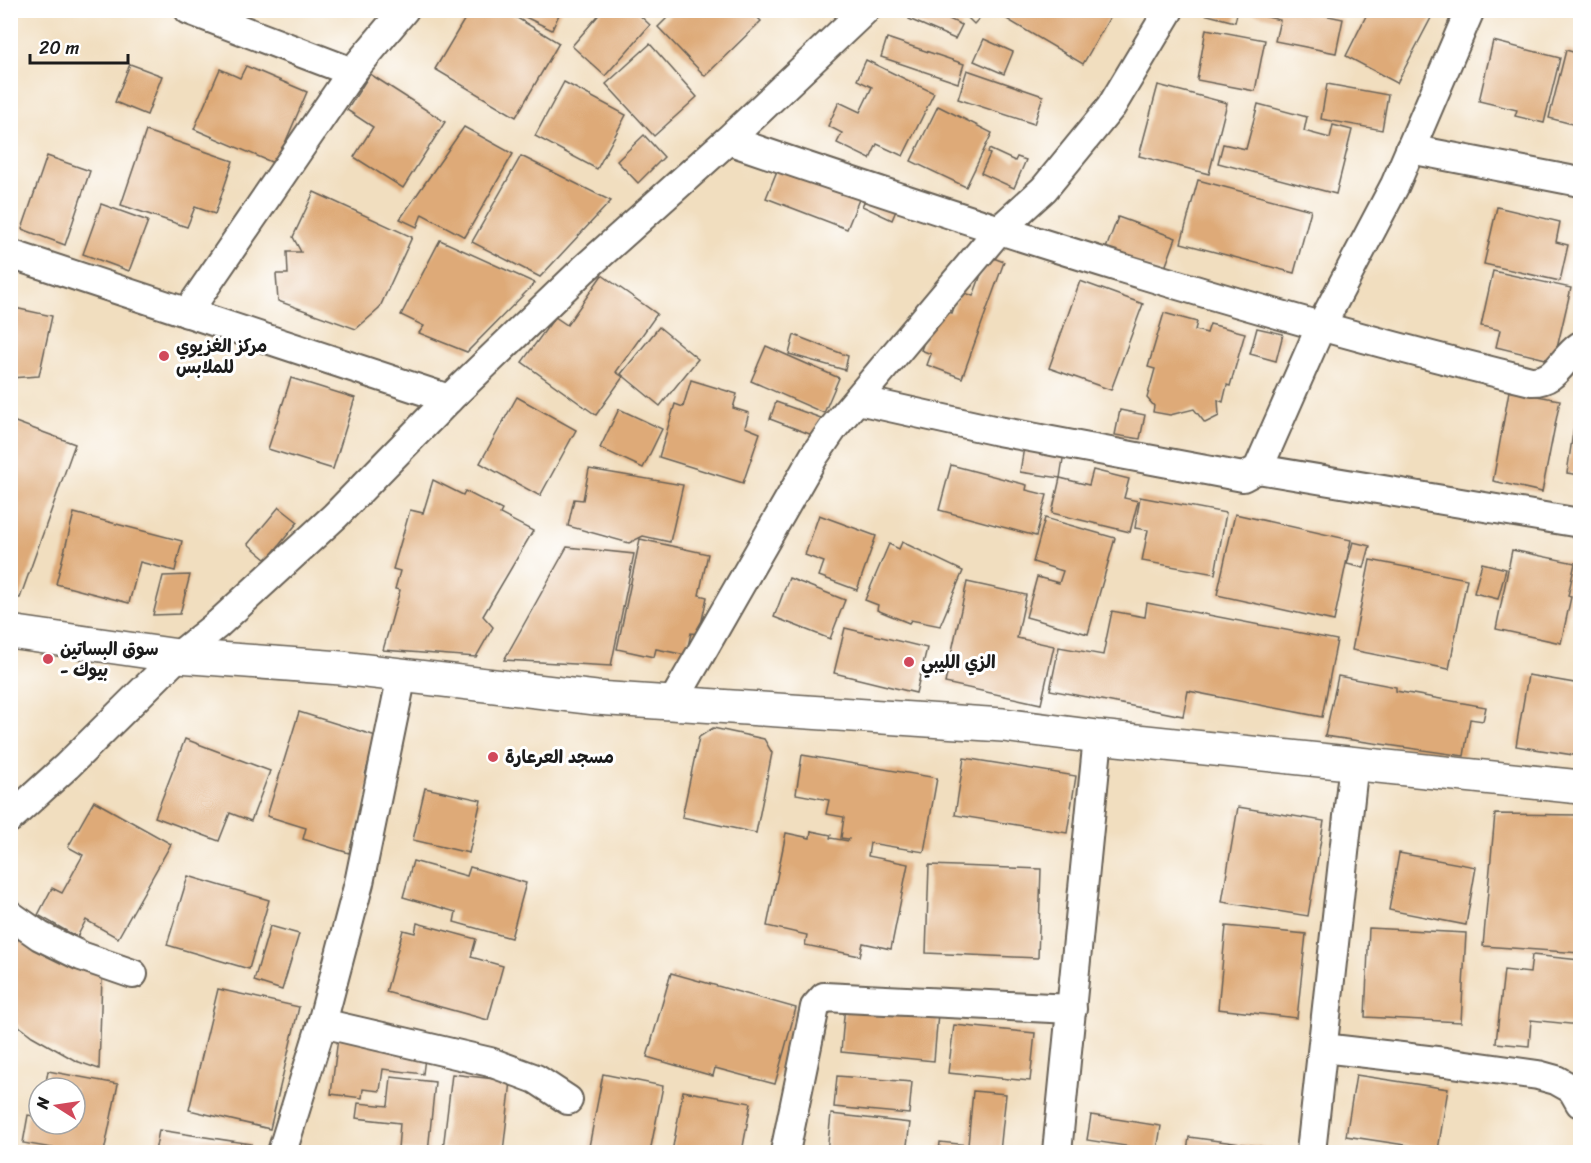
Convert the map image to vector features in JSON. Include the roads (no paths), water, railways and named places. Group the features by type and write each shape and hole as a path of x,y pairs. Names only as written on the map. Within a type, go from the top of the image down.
{"main road":[{"path":"10,632 178,656 341,668 596,698 1003,724 1098,737 1581,787"}],"street":[{"path":"189,10 352,72"},
{"path":"188,313 352,72 404,10"},
{"path":"10,818 67,766 178,656 219,624 335,516 449,399 584,269 728,140 866,10"},
{"path":"673,702 814,456 834,427 999,231 1044,189 1111,107 1169,10"},
{"path":"1258,469 1321,326 1395,185 1470,10"},
{"path":"728,140 999,231 1435,358 1543,382 1581,346"},
{"path":"1410,149 1581,182"},
{"path":"10,254 449,399"},
{"path":"858,400 998,431 1243,477 1258,469 1581,523"},
{"path":"282,1152 322,1023 359,883 402,675"},
{"path":"1057,1152 1098,737"},
{"path":"1311,1152 1354,762"},
{"path":"10,915 40,936 81,956 133,974"},
{"path":"785,1152 815,1006 824,997 1072,1009"},
{"path":"322,1023 490,1062 536,1079 567,1100"},
{"path":"1323,1048 1538,1075 1556,1080 1572,1089 1581,1103"}],"place":[{"name":"مركز الغزيوي للملابس","path":"164,356"},
{"name":"سوق البساتين - بيوك","path":"48,659"},
{"name":"الزي الليبي","path":"909,662"},
{"name":"مسجد العرعارة","path":"493,757"}]}
